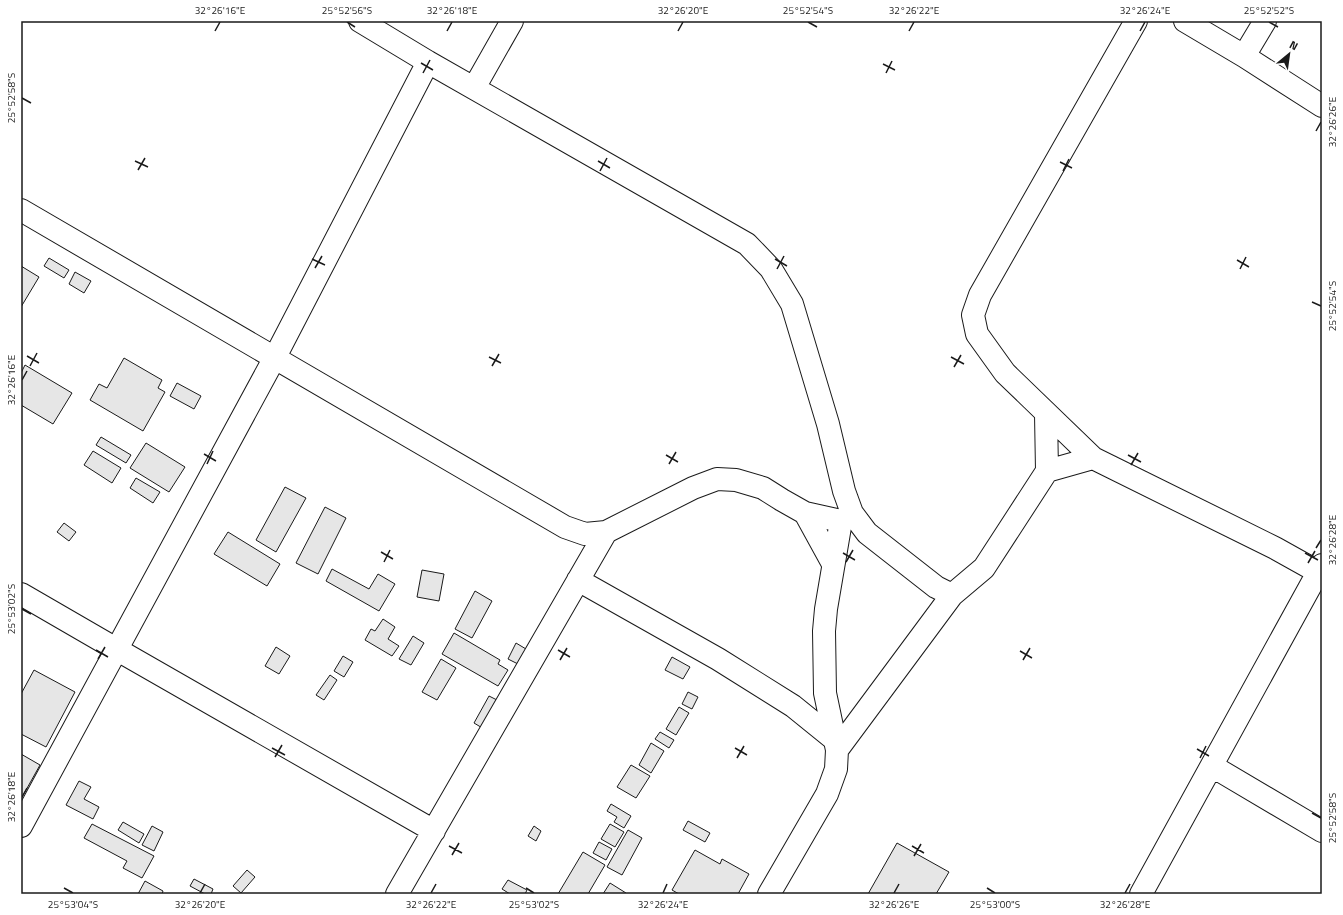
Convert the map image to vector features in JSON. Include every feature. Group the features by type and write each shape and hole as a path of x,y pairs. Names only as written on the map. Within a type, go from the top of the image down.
{"street":[{"path":"360,21 428,62 748,244 771,269 792,304 828,424 844,492 846,517 833,564 826,610 824,651 825,693 836,745 836,769 827,794 768,894"},
{"path":"474,88 512,21"},
{"path":"1136,21 980,295 973,315 977,334 1005,373 1093,458 1275,548 1320,568 1141,894"},
{"path":"1185,21 1244,56 1322,106"},
{"path":"1244,56 1264,21"},
{"path":"21,826 274,359 428,62"},
{"path":"21,210 274,359 565,527 585,534 606,532 693,488 717,479 736,480 763,488 805,513 846,517 936,587 952,595"},
{"path":"836,745 952,595 984,568 1047,471 1046,414"},
{"path":"1047,471 1093,458"},
{"path":"805,513 833,564"},
{"path":"397,894 606,532"},
{"path":"578,580 724,663 793,706 836,745"},
{"path":"21,594 434,832"},
{"path":"1212,766 1322,830"}],"building":[{"path":"49,258 69,270 64,278 44,266"},
{"path":"21,266 39,277 21,307"},
{"path":"75,272 91,281 84,293 69,284"},
{"path":"124,358 162,380 158,388 165,392 143,431 90,400 99,384 107,388"},
{"path":"25,365 72,393 53,424 21,405 21,373"},
{"path":"177,383 201,396 194,409 170,396"},
{"path":"101,437 131,455 126,463 96,445"},
{"path":"146,443 185,467 169,492 130,468"},
{"path":"93,451 121,468 112,483 84,465"},
{"path":"136,478 160,492 153,503 130,488"},
{"path":"285,487 306,498 276,552 256,540"},
{"path":"325,507 346,518 318,574 296,563"},
{"path":"64,523 76,532 69,541 57,532"},
{"path":"228,532 280,564 267,586 214,554"},
{"path":"332,569 369,589 378,574 395,584 379,611 326,581"},
{"path":"422,570 444,574 439,601 417,597"},
{"path":"475,591 492,601 472,638 455,629"},
{"path":"383,619 395,627 388,639 399,646 392,656 365,640 371,629 375,631"},
{"path":"454,633 500,660 498,664 508,670 498,686 442,654"},
{"path":"413,636 424,643 411,665 399,659"},
{"path":"516,643 526,649 518,664 508,659"},
{"path":"276,647 290,656 279,674 265,666"},
{"path":"343,656 353,662 344,677 334,671"},
{"path":"672,657 690,667 683,679 665,670"},
{"path":"441,659 456,668 437,700 422,692"},
{"path":"34,670 75,692 46,747 21,734 21,694"},
{"path":"330,675 337,680 324,700 316,695"},
{"path":"688,692 698,697 692,709 682,704"},
{"path":"489,696 499,701 484,729 474,723"},
{"path":"679,707 689,713 676,735 666,729"},
{"path":"660,732 674,740 669,748 655,739"},
{"path":"651,743 664,751 651,773 639,765"},
{"path":"21,754 40,765 21,799"},
{"path":"631,765 650,776 636,798 617,787"},
{"path":"79,781 91,787 84,799 99,807 93,819 66,805"},
{"path":"611,804 631,816 624,828 614,822 617,817 607,811"},
{"path":"688,821 710,833 705,842 683,830"},
{"path":"123,822 144,834 139,843 118,830"},
{"path":"92,824 154,856 142,878 123,868 127,861 84,838"},
{"path":"610,824 624,832 615,847 601,839"},
{"path":"152,826 163,832 154,851 142,845"},
{"path":"534,826 541,831 536,841 528,836"},
{"path":"628,830 642,838 622,875 607,867"},
{"path":"599,842 612,849 606,860 593,853"},
{"path":"897,843 949,872 936,894 868,894"},
{"path":"695,850 720,864 722,859 749,874 738,894 679,894 672,890"},
{"path":"583,852 605,865 588,894 558,894"},
{"path":"247,870 255,877 241,893 233,886"},
{"path":"194,879 213,889 211,894 205,894 190,886"},
{"path":"508,880 527,890 525,894 510,894 502,889"},
{"path":"145,881 163,891 162,894 138,894"},
{"path":"610,883 626,893 603,894"}]}
